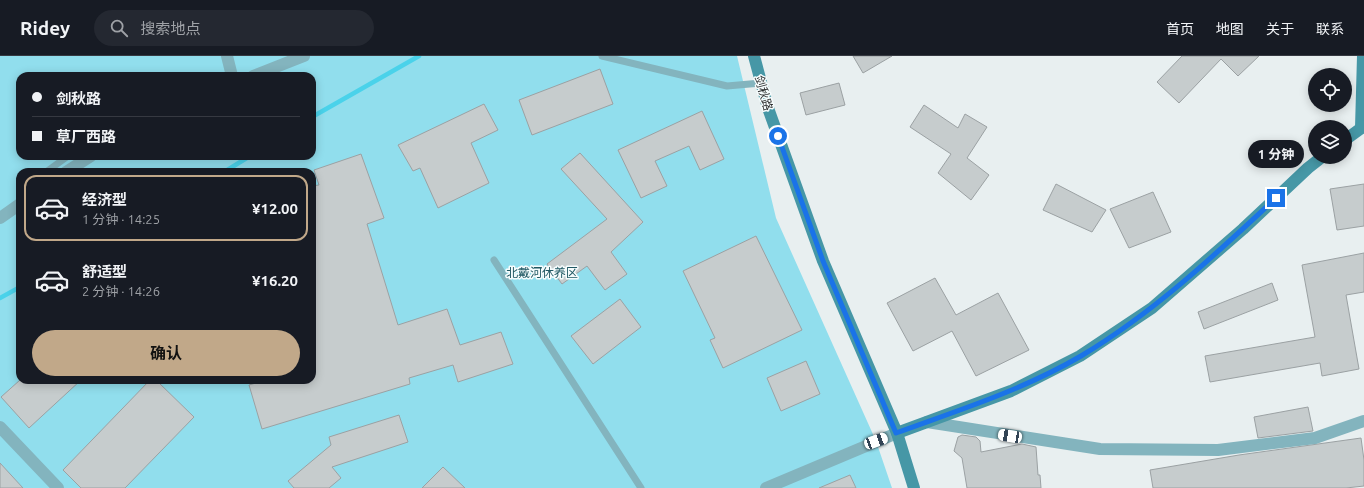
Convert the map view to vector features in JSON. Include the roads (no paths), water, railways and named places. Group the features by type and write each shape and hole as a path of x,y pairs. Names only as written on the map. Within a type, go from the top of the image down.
{"main road":[{"name":"剑秋路","path":"754,56 768,108 823,261 896,433 914,488"},
{"path":"1352,135 1363,127 1363,56"},
{"path":"896,433 1011,391 1073,360 1152,308 1313,164"}],"street":[{"path":"227,56 231,72"},
{"path":"263,72 304,56"},
{"path":"72,168 85,160"},
{"path":"0,218 16,207"},
{"path":"926,422 1100,449 1218,450 1315,438 1364,421"},
{"path":"0,427 58,488"},
{"path":"766,488 896,433"}],"lane":[{"path":"602,56 728,86 761,83"},
{"path":"52,168 62,160"},
{"path":"494,260 640,488"}],"waterway":[{"path":"316,115 419,56"},
{"path":"230,168 244,160"},
{"path":"0,298 16,289"}],"park label":[{"name":"北戴河休养区","path":"542,272"}]}
